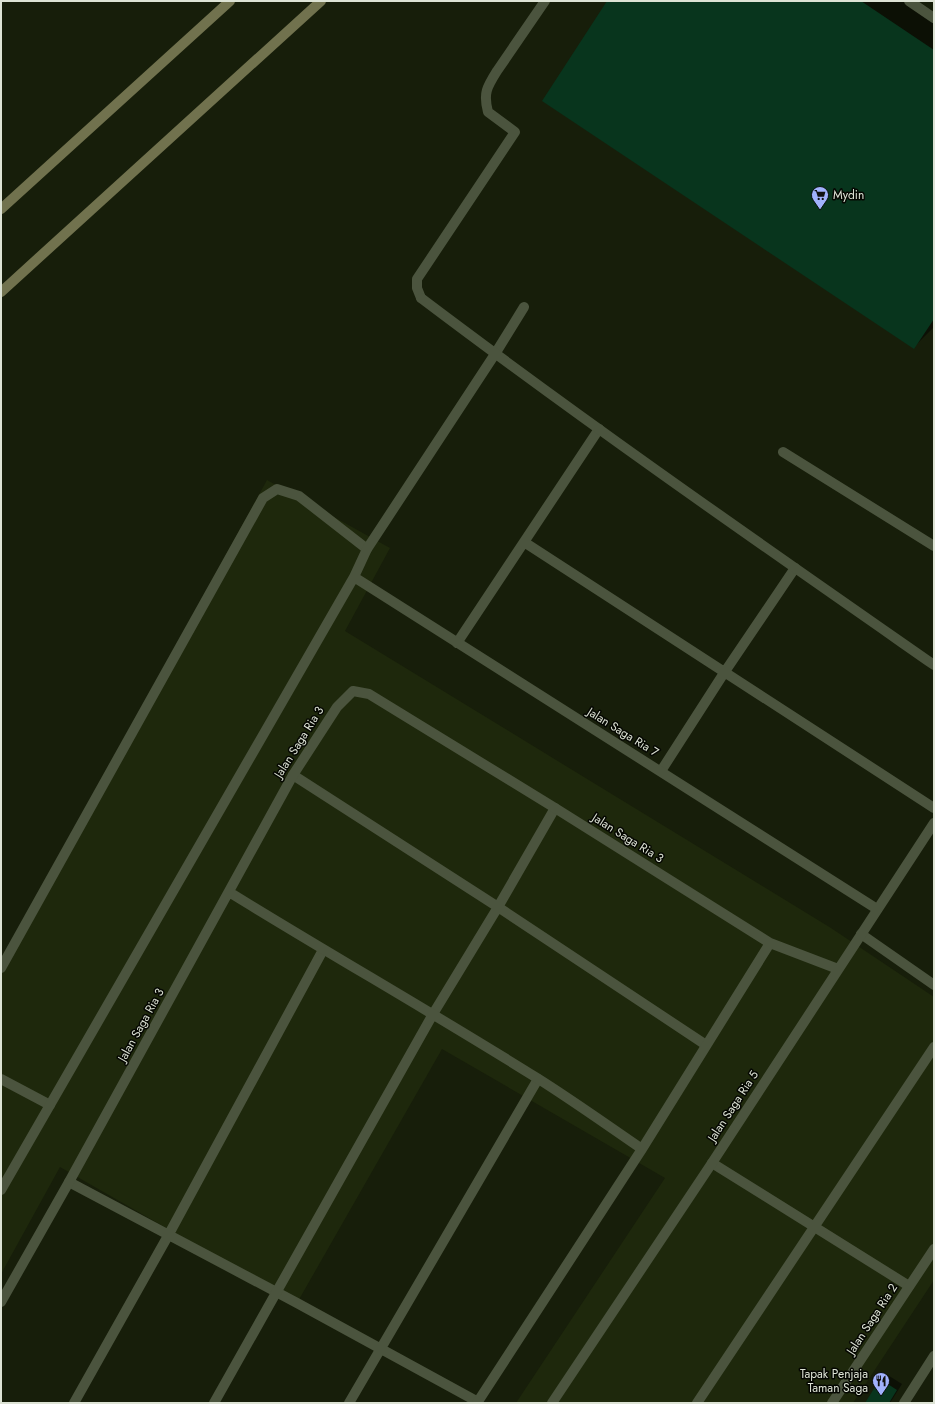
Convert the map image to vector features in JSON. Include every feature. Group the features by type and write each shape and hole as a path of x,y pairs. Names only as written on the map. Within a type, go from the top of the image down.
{"main road":[{"path":"1,209 230,1"},
{"path":"1,292 321,1"}],"street":[{"path":"545,1 490,82 485,97 488,112 515,132 417,279 417,288 421,298 495,354 599,429 934,665"},
{"path":"909,1 934,18"},
{"path":"1,1190 354,577 367,549 495,354 524,307"},
{"path":"457,643 599,429"},
{"path":"783,452 934,546"},
{"path":"1,968 263,498 277,489 299,496 367,549"},
{"path":"524,542 934,808"},
{"path":"661,771 724,673 795,568"},
{"name":"Jalan Saga Ria 7","path":"354,577 661,771 877,910"},
{"name":"Jalan Saga Ria 3","path":"1,1302 69,1182 293,775 337,707 353,691 369,694 555,808 770,943 838,969"},
{"path":"293,775 498,907 706,1045"},
{"path":"214,1403 433,1014 498,907 555,808"},
{"name":"Jalan Saga Ria 5","path":"553,1403 934,823"},
{"path":"229,892 323,950 433,1014 538,1079 642,1149"},
{"path":"861,934 934,984"},
{"path":"69,1182 169,1234 478,1403 642,1149 770,943"},
{"path":"74,1403 169,1234 323,950"},
{"path":"697,1403 934,1047"},
{"path":"1,1079 50,1105"},
{"path":"349,1403 538,1079"},
{"path":"712,1163 909,1286"},
{"name":"Jalan Saga Ria 2","path":"832,1403 934,1248"},
{"path":"904,1403 934,1356"}],"shaded area":[{"path":"267,480 390,548 345,631 831,928 934,997 934,1280 853,1403 516,1403 665,1178 442,1049 297,1303 60,1167 1,1274 1,964"}],"building":[{"name":"Mydin","path":"607,1 861,1 934,50 934,319 914,349 542,101"},
{"name":"Tapak Penjaja Taman Saga","path":"880,1379 897,1390 889,1403 865,1403"}],"place":[{"name":"Mydin","path":"820,210"},
{"name":"Tapak Penjaja Taman Saga","path":"881,1396"}]}
